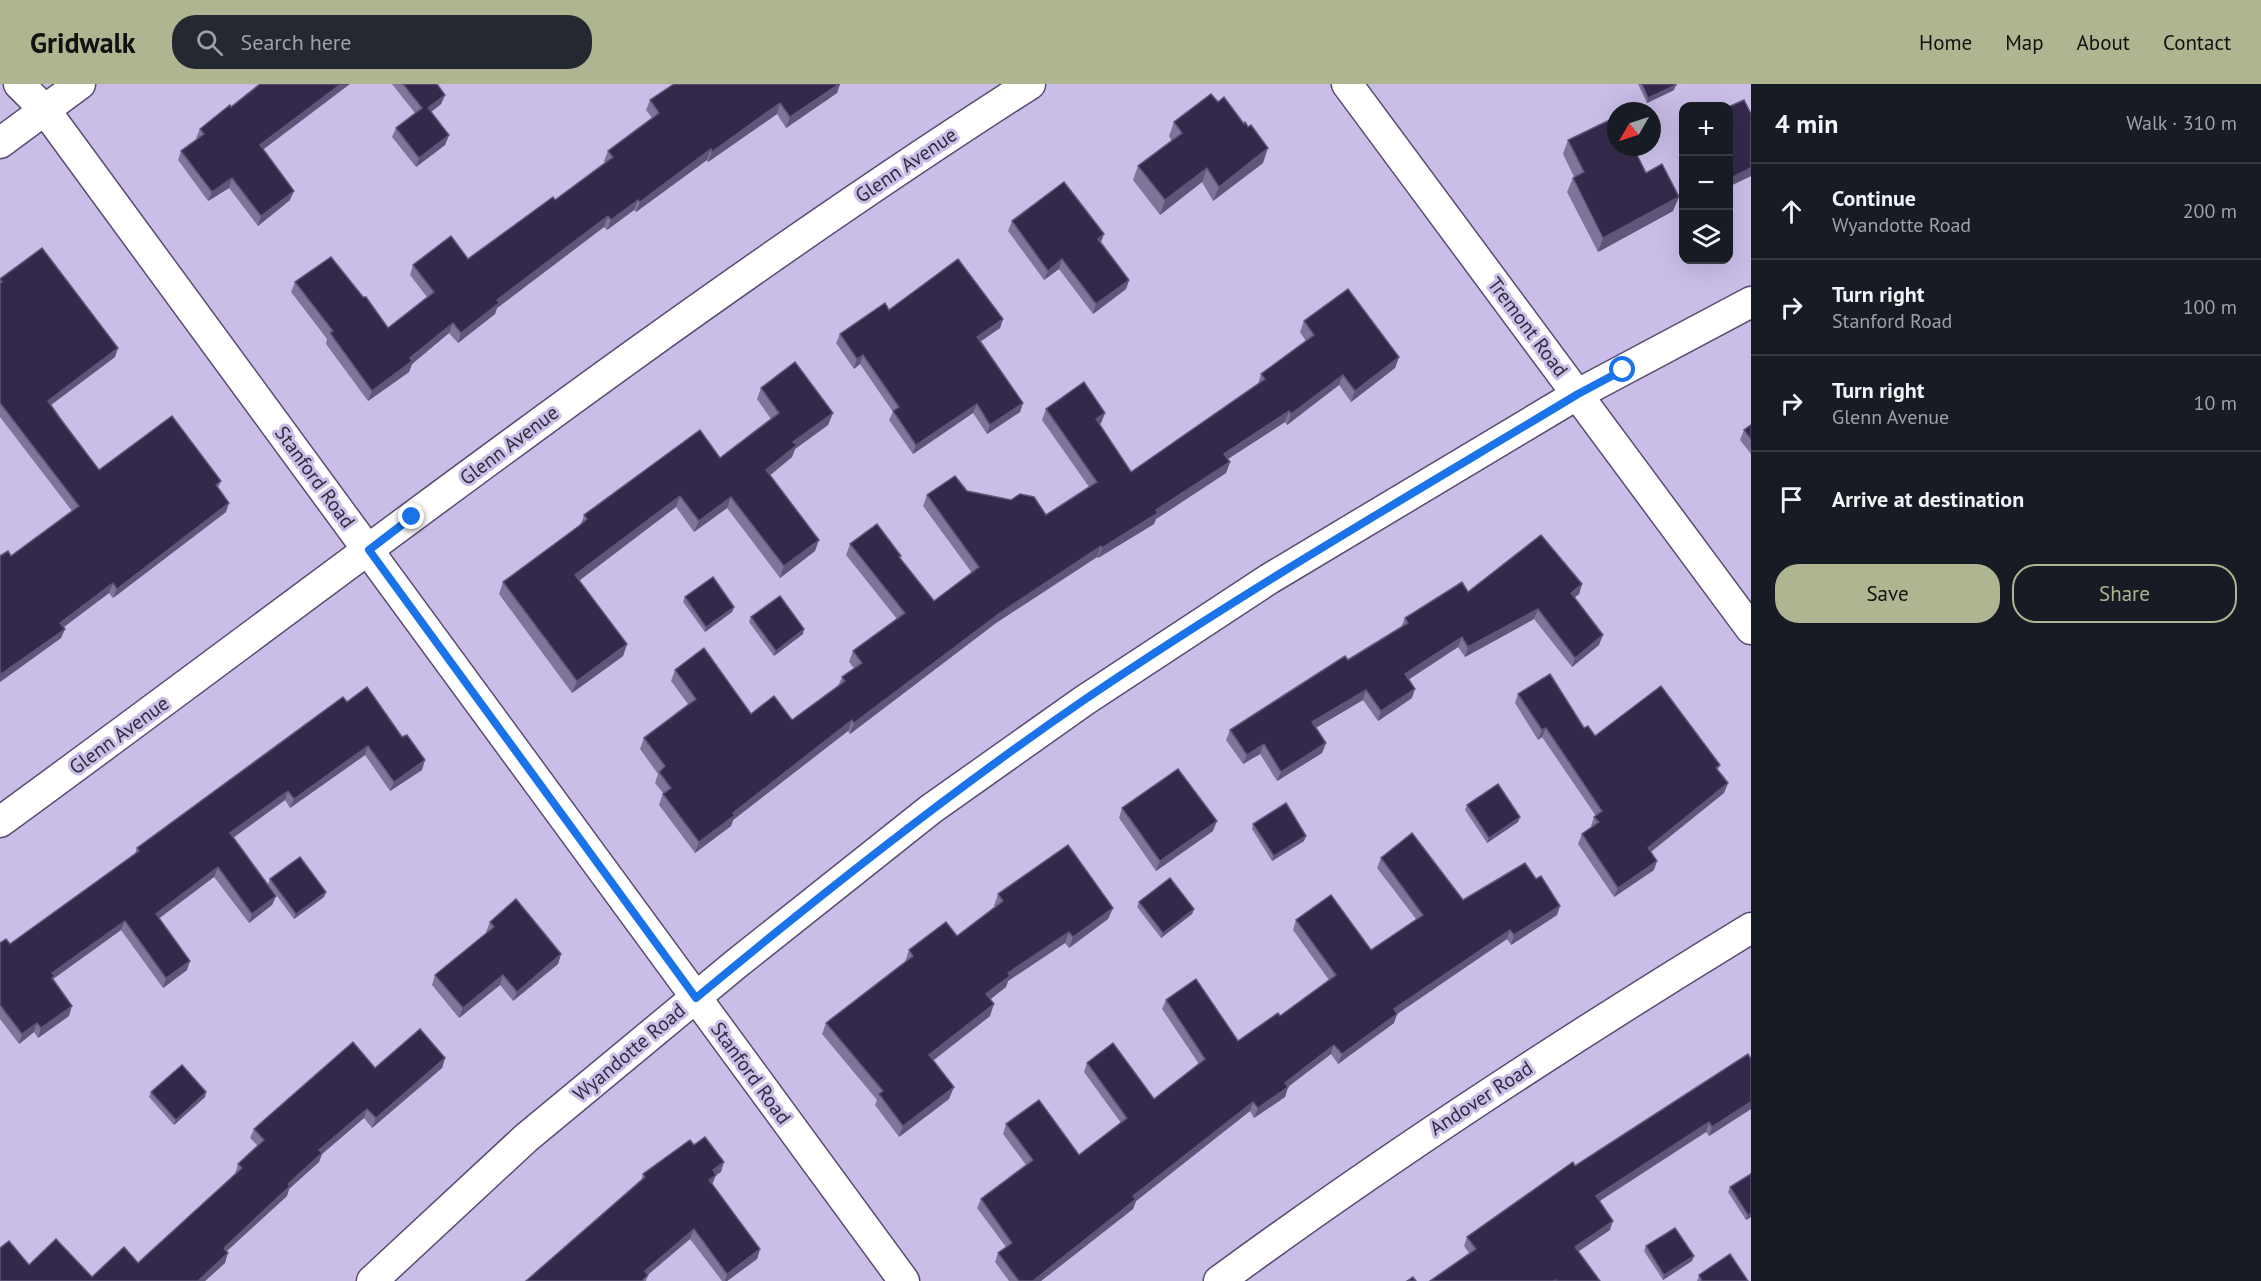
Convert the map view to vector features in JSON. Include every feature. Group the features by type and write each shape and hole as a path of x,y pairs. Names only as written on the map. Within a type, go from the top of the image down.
{"street":[{"name":"Stanford Road","path":"19,84 45,110 904,1281"},
{"path":"0,143 80,84"},
{"name":"Glenn Avenue","path":"0,822 590,385 907,163 1030,84"},
{"name":"Tremont Road","path":"1347,84 1751,629"},
{"name":"Wyandotte Road","path":"372,1281 526,1137 696,998 932,809 1084,700 1269,579 1578,394 1751,302"},
{"name":"Andover Road","path":"1219,1281 1382,1163 1604,1017 1751,928"}],"building":[{"path":"260,84 341,84 260,145 294,191 261,216 232,178 212,192 181,151 204,134 200,129"},
{"path":"403,84 437,84 445,95 428,108 449,135 419,158 396,128 422,108"},
{"path":"674,84 839,84 790,117 780,103 712,152 711,149 640,202 638,200 611,220 608,216 497,300 499,303 461,333 453,323 410,358 412,361 372,391 330,333 333,331 295,282 331,257 363,297 366,297 388,328 434,292 413,265 451,236 468,259 553,197 555,200 613,157 608,151 659,113 650,100"},
{"path":"1642,84 1675,84 1676,85 1648,98"},
{"path":"1211,94 1218,102 1224,97 1244,124 1245,122 1248,127 1251,125 1268,148 1219,187 1207,168 1165,200 1138,166 1182,133 1174,122"},
{"path":"1744,100 1751,114 1751,168 1733,177 1733,156 1733,105"},
{"path":"1607,121 1607,156 1638,156 1646,173 1662,164 1679,197 1603,238 1573,178 1584,172 1568,140"},
{"path":"1064,182 1104,234 1098,239 1129,280 1096,304 1062,259 1048,271 1012,221"},
{"path":"42,248 118,348 48,401 59,417 99,470 172,416 221,481 216,485 229,503 117,589 113,583 60,623 65,629 0,675 0,556 8,551 11,556 79,506 0,403 0,283 2,282 0,279"},
{"path":"958,259 1003,319 977,337 1023,403 990,425 977,404 916,445 893,411 899,407 863,355 857,359 840,334 885,303 889,310"},
{"path":"1348,289 1399,357 1355,391 1343,375 1291,414 1289,411 1224,454 1230,462 1156,510 1158,513 1102,548 1101,546 1000,613 854,723 852,720 699,842 663,794 671,788 659,772 665,766 644,738 696,699 675,670 704,648 751,714 774,696 792,720 845,681 842,677 862,663 853,651 905,613 850,544 877,524 901,556 899,557 934,601 979,567 927,495 955,476 967,491 1011,500 1020,494 1034,497 1046,515 1097,482 1046,409 1084,382 1105,413 1096,419 1131,472 1265,379 1261,374 1314,335 1304,321"},
{"path":"795,362 833,413 793,442 797,445 766,470 819,540 784,566 731,497 699,521 680,496 575,575 627,644 577,681 503,582 579,526 587,519 584,515 700,430 720,458 779,413 761,388"},
{"path":"1751,425 1751,439 1744,430"},
{"path":"1541,535 1582,584 1571,593 1603,635 1575,658 1538,609 1468,647 1462,637 1405,674 1415,689 1381,711 1366,690 1312,722 1326,743 1281,772 1264,744 1247,755 1230,730 1345,656 1348,660 1408,623 1405,618 1462,582 1468,592"},
{"path":"713,577 734,607 706,627 685,597"},
{"path":"780,596 804,629 776,651 751,617"},
{"path":"1550,674 1584,728 1588,726 1595,736 1661,686 1720,765 1716,768 1728,783 1648,848 1657,861 1618,888 1582,834 1599,822 1594,817 1602,811 1546,728 1542,730 1518,694"},
{"path":"367,687 402,737 407,735 425,760 394,782 368,746 294,799 288,791 230,833 276,896 252,914 218,867 156,914 190,961 166,978 125,921 52,973 55,975 52,978 72,1006 41,1028 37,1023 22,1034 0,1005 0,943 6,939 10,944 139,851 137,848 343,697 347,702"},
{"path":"1178,769 1217,821 1160,861 1122,808"},
{"path":"1498,784 1520,817 1489,838 1467,805"},
{"path":"1286,803 1306,836 1274,856 1253,824"},
{"path":"1412,833 1463,900 1525,863 1536,879 1541,876 1560,906 1514,935 1510,930 1394,1009 1397,1014 1342,1054 1334,1045 1285,1083 1288,1087 1258,1108 1253,1102 1133,1196 1136,1199 1033,1281 1019,1281 998,1253 1012,1243 981,1199 1033,1160 1006,1124 1039,1100 1079,1155 1127,1118 1087,1063 1113,1043 1154,1099 1205,1059 1166,1000 1196,979 1238,1041 1278,1013 1280,1016 1336,975 1296,920 1331,895 1371,950 1423,915 1381,858"},
{"path":"1068,845 1113,908 1073,937 1069,932 1008,973 1010,976 986,994 994,1004 929,1055 954,1087 903,1126 879,1094 883,1091 826,1023 913,956 909,950 946,922 957,936 1003,901 998,894"},
{"path":"300,857 326,892 296,914 270,879"},
{"path":"1170,878 1194,909 1163,933 1139,902"},
{"path":"516,899 561,954 517,992 503,975 463,1008 435,975 494,927 490,922"},
{"path":"420,1029 445,1058 376,1118 367,1109 319,1150 322,1153 224,1248 228,1253 198,1281 0,1281 0,1248 9,1241 29,1265 56,1239 92,1277 124,1247 138,1263 242,1168 238,1164 264,1140 254,1129 353,1042 375,1068"},
{"path":"1748,1054 1751,1059 1751,1102 1712,1127 1709,1122 1596,1196 1613,1221 1575,1247 1600,1281 1430,1281 1476,1249 1467,1237 1573,1162 1575,1166"},
{"path":"182,1065 206,1092 176,1120 151,1092"},
{"path":"705,1137 724,1162 713,1170 716,1175 709,1180 760,1249 727,1274 694,1229 645,1271 648,1275 642,1281 526,1281 645,1177 643,1174 690,1140 694,1145"},
{"path":"1751,1174 1751,1213 1748,1215 1730,1187"},
{"path":"1675,1228 1694,1256 1664,1275 1646,1246"},
{"path":"1730,1254 1748,1281 1702,1281 1699,1275"}],"route":[{"path":"412,517 369,550 696,998 932,809 1084,700 1269,579 1578,394 1623,370"}]}
